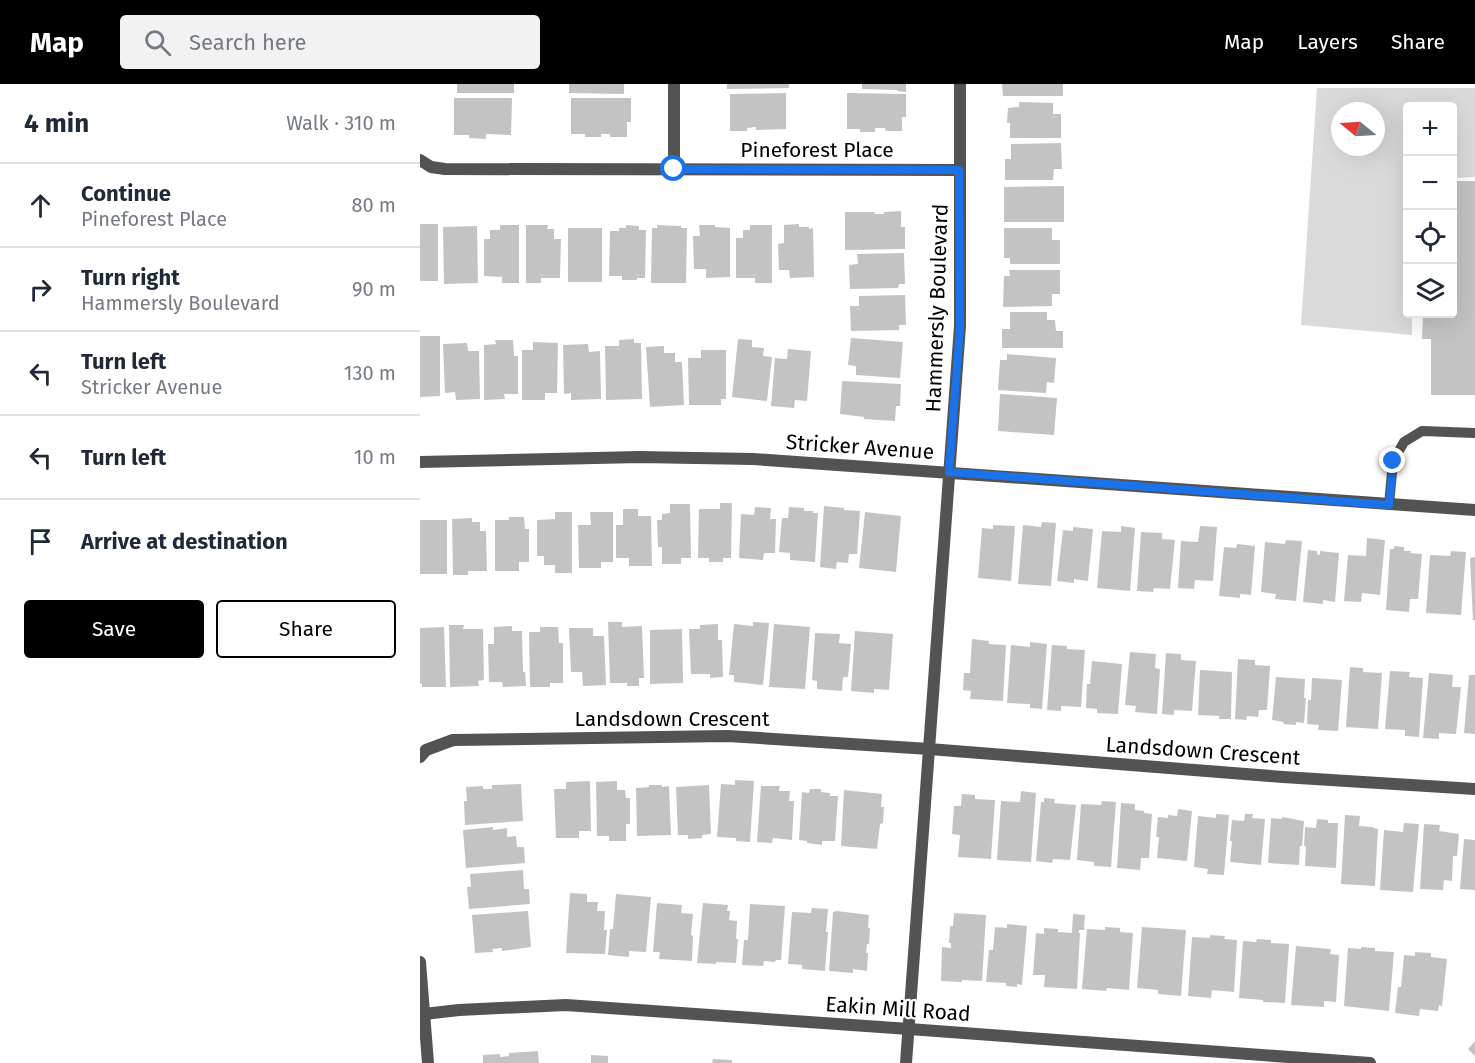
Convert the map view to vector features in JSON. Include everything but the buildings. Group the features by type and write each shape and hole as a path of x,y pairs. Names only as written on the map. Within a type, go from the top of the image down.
{"street":[{"path":"674,84 674,169"},
{"name":"Hammersly Boulevard","path":"929,749 960,326 960,84"},
{"name":"Pineforest Place","path":"420,160 431,167 446,169 959,170"},
{"name":"Stricker Avenue","path":"420,462 639,457 753,459 1475,510"},
{"name":"Landsdown Crescent","path":"420,757 426,750 453,740 728,736 1475,789"},
{"path":"906,1063 929,749"},
{"path":"420,962 428,1063"},
{"name":"Eakin Mill Road","path":"424,1014 566,1005 1370,1063"}],"lane":[{"path":"1389,505 1393,461 1404,442 1422,431 1475,433"}],"shaded area":[{"path":"1317,88 1475,88 1475,177 1457,178 1457,102 1403,102 1403,318 1412,318 1412,335 1301,325"}],"route":[{"path":"674,169 959,170 960,326 949,472 1389,505 1393,461"}]}
